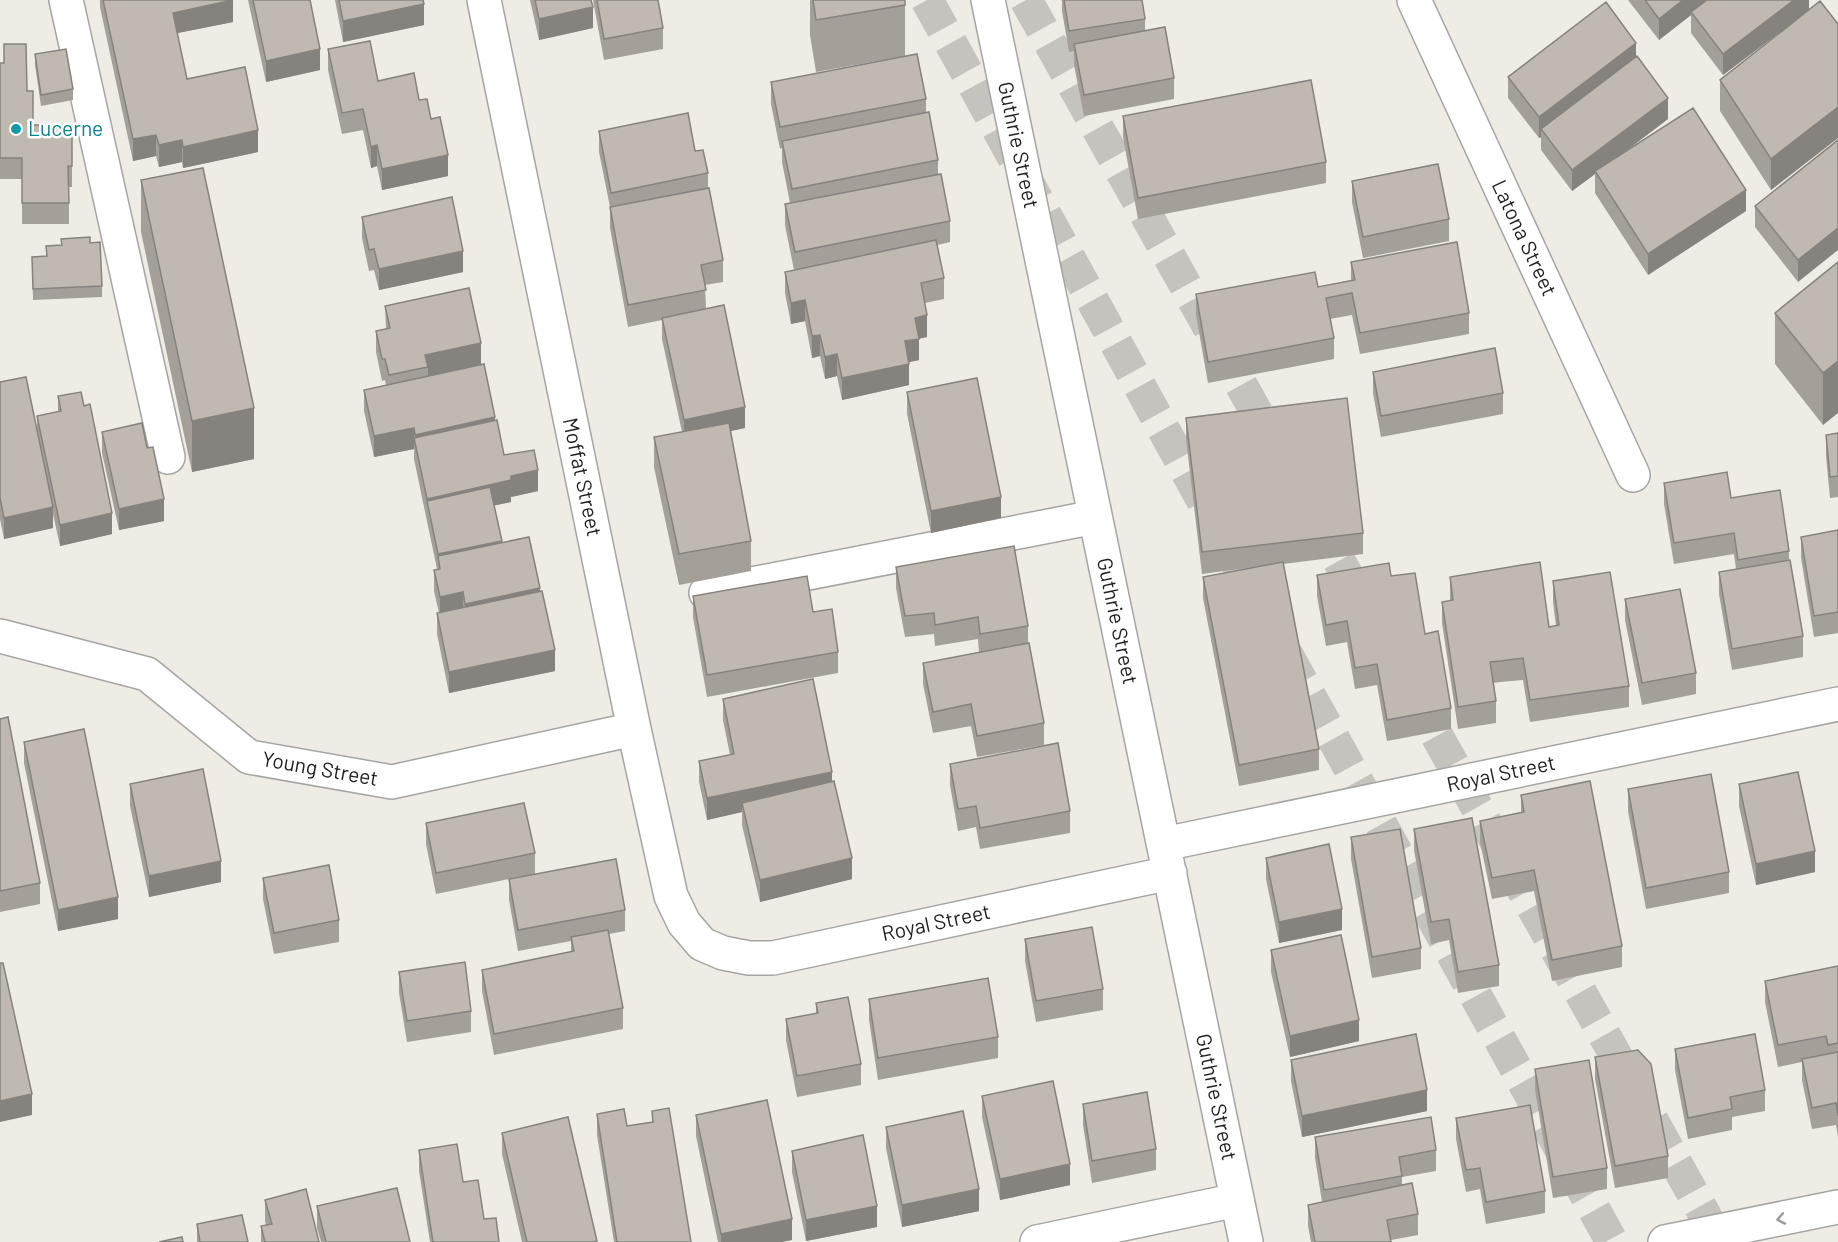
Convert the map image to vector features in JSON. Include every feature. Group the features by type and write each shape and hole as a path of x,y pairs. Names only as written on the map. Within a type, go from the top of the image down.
{"street":[{"path":"66,0 168,457"},
{"name":"Moffat Street","path":"484,0 634,729 671,896 684,922 702,944"},
{"name":"Guthrie Street","path":"988,0 1246,1242"},
{"name":"Latona Street","path":"1414,0 1633,475"},
{"path":"706,593 1095,517"},
{"name":"Young Street","path":"0,636 147,674 249,757 392,782 634,729"},
{"name":"Royal Street","path":"702,944 723,953 749,958 773,958 1167,859 1838,704"},
{"path":"1037,1242 1237,1200"},
{"path":"1665,1242 1838,1207"}],"building":[{"path":"103,0 233,0 173,13 187,79 245,67 258,130 183,147 182,140 159,145 156,135 133,139"},
{"path":"253,0 310,0 320,49 266,61"},
{"path":"339,0 423,0 424,4 343,21"},
{"path":"535,0 591,0 593,7 539,19"},
{"path":"597,0 658,0 663,28 604,39"},
{"path":"813,0 905,0 905,5 816,20"},
{"path":"1064,0 1142,0 1145,19 1069,31"},
{"path":"1645,0 1683,0 1659,19"},
{"path":"1707,0 1794,0 1723,54 1691,12"},
{"path":"1820,1 1838,24 1838,107 1771,159 1720,80"},
{"path":"1606,2 1636,43 1539,117 1508,77"},
{"path":"1165,27 1174,78 1084,95 1074,44"},
{"path":"370,41 378,81 414,73 419,100 427,99 431,119 440,117 448,155 382,169 377,145 371,147 363,109 342,113 328,49"},
{"name":"Lucerne","path":"4,44 26,44 27,91 33,91 33,125 72,125 72,166 68,166 69,203 22,203 22,158 0,158 0,63 4,63"},
{"path":"66,49 73,89 41,95 35,54"},
{"path":"917,54 926,99 780,127 771,82"},
{"path":"1637,56 1668,98 1572,170 1541,129"},
{"path":"1311,80 1326,162 1138,198 1123,116"},
{"path":"1693,108 1746,190 1648,254 1595,171"},
{"path":"929,112 938,160 792,189 782,141"},
{"path":"688,113 695,151 703,150 708,173 611,193 599,131"},
{"path":"1838,140 1838,228 1798,260 1755,206"},
{"path":"1438,164 1449,219 1363,237 1352,181"},
{"path":"203,168 254,408 192,421 141,180"},
{"path":"941,174 950,221 795,252 785,204"},
{"path":"709,188 723,260 701,265 706,290 628,305 610,207"},
{"path":"452,197 463,251 379,269 374,249 369,250 362,217"},
{"path":"90,237 90,243 100,242 102,286 33,289 32,257 47,256 46,246 62,245 61,239"},
{"path":"936,240 944,278 921,283 927,315 915,318 919,339 905,341 909,364 842,378 837,354 825,357 820,335 812,336 805,300 791,303 785,272"},
{"path":"1457,242 1469,313 1360,333 1352,293 1326,298 1334,338 1208,362 1196,294 1315,272 1318,287 1355,280 1351,262"},
{"path":"1838,262 1838,361 1823,373 1775,313"},
{"path":"469,288 481,343 425,355 428,367 389,375 385,359 382,359 376,331 390,328 385,306"},
{"path":"724,305 745,407 684,420 662,318"},
{"path":"1495,348 1503,393 1381,416 1373,372"},
{"path":"484,364 495,417 415,435 414,428 374,436 364,390"},
{"path":"26,377 53,507 4,518 0,498 0,382"},
{"path":"977,378 1001,497 931,511 907,392"},
{"path":"81,392 84,406 90,404 112,513 60,525 37,416 61,411 58,396"},
{"path":"1347,398 1363,533 1202,552 1186,418"},
{"path":"497,420 504,455 534,450 538,470 511,476 511,480 427,499 414,438"},
{"path":"142,423 147,448 153,447 164,499 119,509 102,432"},
{"path":"729,423 751,541 679,554 654,437"},
{"path":"1838,433 1838,476 1830,477 1826,435"},
{"path":"1727,472 1731,498 1780,490 1789,551 1738,560 1734,533 1674,543 1664,483"},
{"path":"490,487 502,541 438,554 427,501"},
{"path":"1838,530 1838,612 1814,616 1801,537"},
{"path":"529,537 540,588 465,604 463,592 440,597 434,570 440,569 438,556"},
{"path":"1014,546 1028,626 980,634 978,617 935,625 934,613 905,616 896,567"},
{"path":"1790,560 1803,636 1732,649 1719,572"},
{"path":"1283,562 1319,749 1239,765 1203,577"},
{"path":"1540,562 1549,627 1559,625 1553,581 1610,572 1629,686 1530,700 1523,658 1490,662 1496,701 1458,707 1442,602 1453,600 1450,577"},
{"path":"1389,563 1391,576 1415,573 1425,634 1438,631 1451,708 1387,720 1377,664 1355,668 1347,621 1326,625 1317,575"},
{"path":"807,576 813,612 832,609 838,652 707,675 693,596"},
{"path":"1680,589 1696,673 1642,683 1625,599"},
{"path":"542,591 555,650 449,672 437,613"},
{"path":"1029,643 1044,723 977,736 971,704 933,712 923,663"},
{"path":"813,679 832,772 707,798 699,761 734,754 723,699"},
{"path":"8,717 40,883 0,891 0,719"},
{"path":"84,729 118,897 58,910 24,742"},
{"path":"1058,743 1070,811 980,828 976,806 958,809 950,764"},
{"path":"203,769 221,861 149,876 130,784"},
{"path":"1798,772 1815,851 1756,864 1739,784"},
{"path":"1711,774 1729,872 1646,888 1628,789"},
{"path":"834,781 852,858 760,880 742,803"},
{"path":"1590,781 1622,946 1552,960 1534,870 1492,878 1480,821 1524,812 1521,795"},
{"path":"524,803 535,853 436,873 426,823"},
{"path":"1472,818 1499,965 1458,972 1449,919 1431,922 1414,829"},
{"path":"1400,829 1421,948 1372,957 1351,837"},
{"path":"1329,844 1342,909 1279,922 1266,858"},
{"path":"616,859 625,910 518,930 509,879"},
{"path":"329,865 339,920 274,933 263,878"},
{"path":"1092,927 1103,989 1036,1001 1025,939"},
{"path":"608,930 623,1008 494,1034 482,970 574,951 571,937"},
{"path":"1341,935 1359,1020 1290,1036 1271,950"},
{"path":"465,962 471,1011 407,1021 399,972"},
{"path":"0,963 3,963 32,1094 0,1101"},
{"path":"1838,966 1838,1043 1828,1045 1826,1036 1778,1045 1765,981"},
{"path":"988,978 998,1037 878,1058 869,999"},
{"path":"848,997 861,1064 797,1076 786,1019 818,1013 816,1003"},
{"path":"1416,1034 1427,1090 1302,1116 1291,1060"},
{"path":"1755,1034 1765,1090 1730,1097 1732,1109 1688,1118 1675,1049"},
{"path":"1638,1050 1651,1064 1668,1156 1615,1166 1595,1057"},
{"path":"1838,1052 1838,1116 1836,1103 1812,1108 1802,1059"},
{"path":"1589,1060 1607,1168 1553,1177 1535,1069"},
{"path":"1053,1081 1070,1164 1000,1179 982,1096"},
{"path":"1147,1092 1156,1149 1092,1161 1083,1104"},
{"path":"767,1100 792,1219 721,1234 696,1115"},
{"path":"1530,1105 1545,1191 1486,1202 1480,1168 1466,1170 1456,1118"},
{"path":"669,1108 691,1242 617,1242 597,1114 624,1109 627,1126 653,1122 652,1111"},
{"path":"963,1111 979,1189 902,1205 886,1127"},
{"path":"568,1117 597,1241 527,1242 502,1133"},
{"path":"1431,1117 1436,1150 1399,1157 1402,1176 1324,1190 1315,1137"},
{"path":"863,1135 877,1206 806,1220 792,1151"},
{"path":"457,1144 463,1182 478,1180 484,1219 496,1218 499,1242 433,1242 419,1150"},
{"path":"1412,1183 1418,1214 1387,1220 1391,1242 1315,1242 1308,1205"},
{"path":"397,1188 410,1242 326,1242 317,1206"},
{"path":"306,1189 319,1242 265,1242 261,1226 272,1224 265,1200"},
{"path":"242,1215 248,1242 200,1242 197,1224"},
{"path":"182,1237 183,1242 159,1242"}],"tunnel":[{"path":"927,0 1263,610"},
{"path":"1026,0 1277,449"},
{"path":"1315,518 1366,609"},
{"path":"1286,653 1612,1242"},
{"path":"1413,693 1720,1242"}],"place":[{"name":"Lucerne","path":"16,129"}]}
